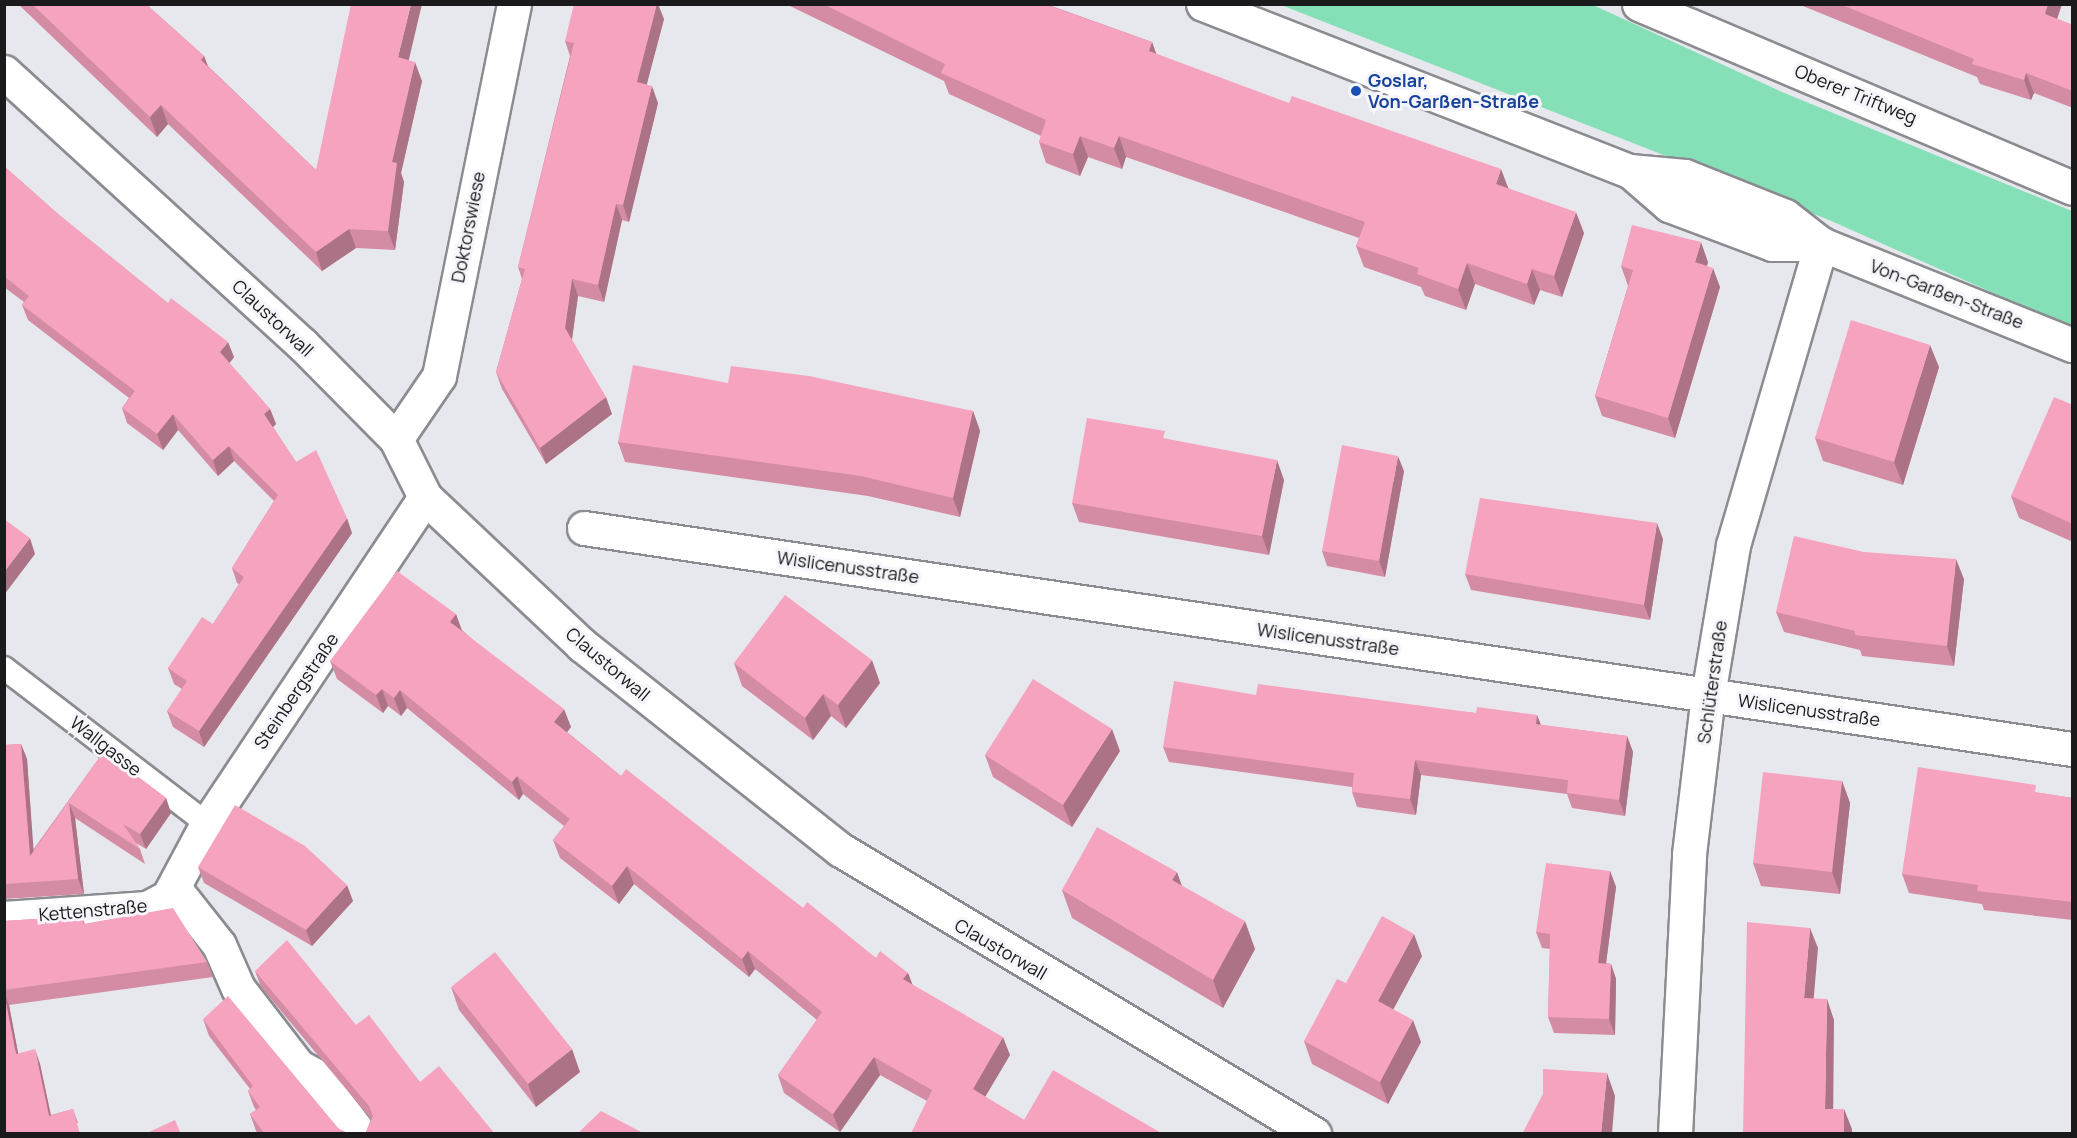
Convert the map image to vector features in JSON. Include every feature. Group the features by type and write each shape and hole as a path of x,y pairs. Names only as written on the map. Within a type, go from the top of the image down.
{"street":[{"name":"Doktorswiese","path":"396,439 439,376 514,4"},
{"name":"Von-Garßen-Straße","path":"1203,4 1630,171 1669,205 1772,244 1821,244 2073,345"},
{"name":"Oberer Triftweg","path":"1639,4 2073,188"},
{"name":"Claustorwall","path":"4,72 302,344 396,439 425,497 582,645 841,850 1314,1134"},
{"name":"Schlüterstraße","path":"1675,1134 1689,854 1708,695 1734,545 1821,244"},
{"name":"Steinbergstraße","path":"174,888 207,824 425,497"},
{"name":"Wislicenusstraße","path":"584,528 2073,749"},
{"name":"Kettenstraße","path":"4,918 147,908 174,888"},
{"path":"174,888 219,945 238,987 298,1066 316,1076 359,1133"}],"lane":[{"name":"Wallgasse","path":"4,668 207,824"}],"green space":[{"path":"1281,5 1593,5 1782,92 2072,211 2072,328 1829,220"}],"building":[{"path":"32,4 146,4 204,56 201,60 316,170 351,4 411,4 398,57 415,62 392,162 397,163 388,231 349,229 316,252 161,105 150,117"},
{"path":"574,4 657,4 637,82 652,86 623,205 616,204 598,285 572,279 565,328 606,397 540,448 496,372 525,269 518,267 574,43 565,41"},
{"path":"823,4 1044,4 1152,42 1149,51 1289,103 1292,96 1501,169 1496,184 1576,212 1554,276 1532,269 1527,284 1467,263 1458,289 1417,274 1419,268 1356,246 1365,222 1119,136 1114,148 1080,136 1073,154 1039,142 1046,120 941,73 945,64"},
{"path":"1840,4 2048,4 2045,14 2073,25 2073,91 2026,73 2024,80 1972,64 1974,59"},
{"path":"4,166 58,214 168,303 171,298 228,342 220,352 270,409 264,414 296,462 316,450 347,518 199,731 167,711 187,681 168,668 202,617 213,624 244,577 232,568 278,495 229,446 213,460 173,414 157,434 122,408 135,391 22,305 29,296 4,276"},
{"path":"1632,225 1701,242 1695,262 1713,268 1668,418 1595,396 1633,270 1621,266"},
{"path":"1851,320 1930,345 1894,462 1815,438"},
{"path":"633,365 728,383 731,366 809,376 973,411 953,498 861,476 618,442"},
{"path":"2054,397 2073,405 2073,524 2011,496"},
{"path":"1087,418 1165,431 1163,438 1277,460 1262,536 1072,503"},
{"path":"1342,445 1398,456 1379,561 1322,551"},
{"path":"1480,498 1657,523 1644,605 1465,574"},
{"path":"4,519 30,538 4,572"},
{"path":"1794,536 1864,552 1956,559 1947,646 1855,635 1855,631 1776,612"},
{"path":"397,571 456,614 450,622 564,709 554,722 621,776 626,769 803,908 807,902 876,958 880,951 908,973 903,979 1003,1037 973,1089 1024,1120 1053,1070 1163,1134 911,1134 932,1090 874,1057 833,1114 778,1075 822,1012 748,951 742,959 627,866 612,886 553,840 570,819 517,776 512,782 400,690 394,698 382,689 376,695 330,661"},
{"path":"785,595 872,660 838,705 823,694 805,718 734,663"},
{"path":"1033,679 1112,729 1063,805 985,755"},
{"path":"1174,681 1256,695 1258,684 1476,713 1477,707 1537,715 1536,724 1627,736 1619,800 1567,793 1568,780 1415,760 1410,799 1352,792 1354,773 1163,747"},
{"path":"21,744 30,856 104,751 166,798 140,834 123,824 140,849 69,803 78,879 4,884 4,745"},
{"path":"1918,767 2036,785 2035,792 2073,798 2073,902 1977,891 1978,885 1902,874"},
{"path":"1763,772 1842,781 1832,872 1753,863"},
{"path":"235,805 305,846 347,885 306,930 198,867"},
{"path":"1097,827 1177,872 1172,880 1245,921 1213,980 1062,890"},
{"path":"1546,863 1610,871 1598,963 1611,964 1609,1019 1548,1017 1550,934 1536,932"},
{"path":"173,908 207,962 4,990 4,921 82,916 83,924"},
{"path":"1382,916 1414,934 1378,1001 1413,1020 1380,1082 1304,1041 1337,979 1346,983"},
{"path":"1747,922 1810,928 1804,998 1827,999 1825,1109 1844,1109 1844,1134 1743,1134"},
{"path":"287,940 356,1025 369,1015 420,1082 439,1066 495,1134 362,1134 366,1132 373,1116 369,1106 255,971"},
{"path":"495,952 572,1049 528,1084 451,987"},
{"path":"4,993 16,1054 35,1049 49,1116 73,1109 80,1134 4,1134"},
{"path":"228,996 339,1129 349,1134 265,1134 250,1114 260,1107 248,1091 253,1086 203,1019"},
{"path":"1543,1069 1607,1073 1601,1134 1522,1134 1543,1094"},
{"path":"601,1111 645,1134 577,1134"},
{"path":"175,1120 181,1134 147,1133"}],"place":[{"name":"Goslar, Von-Garßen-Straße","path":"1356,91"}]}
